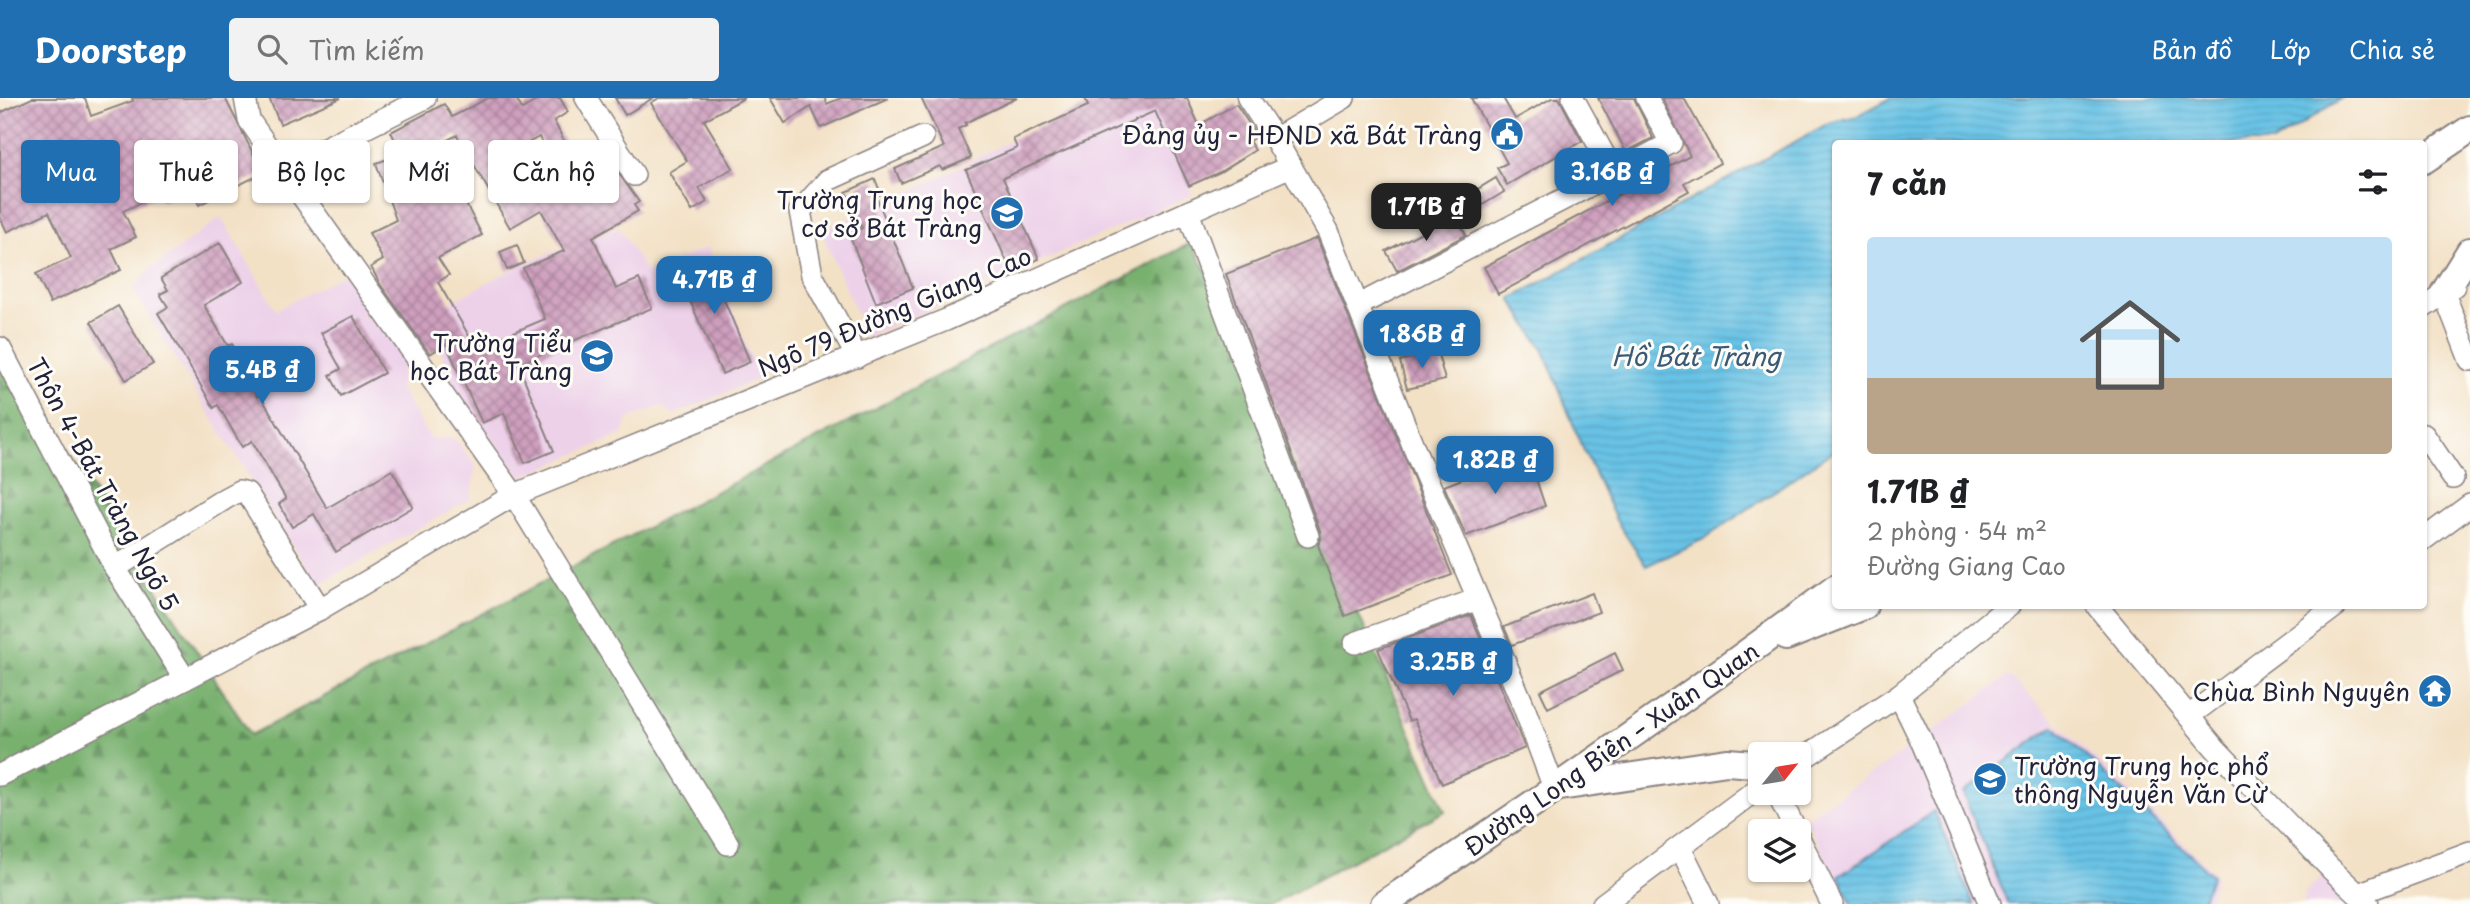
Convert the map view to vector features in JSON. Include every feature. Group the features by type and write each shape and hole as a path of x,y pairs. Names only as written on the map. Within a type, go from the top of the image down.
{"main road":[{"path":"2427,158 2470,129"},
{"path":"2434,300 2470,251"},
{"name":"Đường Long Biên – Xuân Quan","path":"1384,904 1749,652 1832,591"},
{"path":"1749,652 1856,609"},
{"path":"1554,788 1727,762 1748,764"}],"street":[{"path":"245,98 249,120 263,140"},
{"path":"341,140 425,98"},
{"path":"586,98 634,175"},
{"path":"1248,98 1276,139 1328,231 1416,453 1522,702 1554,788"},
{"path":"1276,139 1344,98"},
{"path":"1573,98 1614,173"},
{"path":"1359,306 1671,143 1647,98"},
{"path":"857,357 812,275 800,211 828,180 923,137"},
{"name":"Ngõ 79 Đường Giang Cao","path":"0,775 320,609 514,495 857,357 1291,166"},
{"path":"307,203 514,495 728,844"},
{"path":"1188,212 1308,536"},
{"path":"2470,275 2434,300 2470,360"},
{"name":"Thôn 4-Bát Tràng Ngõ 5","path":"0,348 115,568 185,679"},
{"path":"2427,439 2453,478"},
{"path":"115,568 239,491 247,493 320,609"},
{"path":"2427,538 2470,505"},
{"path":"1355,643 1478,599"},
{"path":"1811,753 1899,695 2005,609"},
{"path":"2100,609 2258,793 2363,899 2470,852"},
{"path":"2189,716 2332,609"},
{"path":"1899,695 1922,740 1990,904"},
{"path":"1603,904 1748,796"},
{"path":"1680,847 1708,904"},
{"path":"1811,862 1832,904"}],"shaded area":[{"name":"Trường Trung học cơ sở Bát Tràng","path":"1106,98 1187,98 1220,172 1189,186 1192,195 867,337 821,231 935,180 1013,139"},
{"path":"221,217 276,310 345,273 404,360 399,387 430,439 454,438 476,466 470,499 318,585 133,289 150,270"},
{"name":"Trường Tiểu học Bát Tràng","path":"619,228 647,273 708,247 759,378 674,415 661,406 628,419 623,434 521,477 441,373 447,364 439,348 467,332 450,303 524,263"},
{"name":"Trường Trung học phổ thông Nguyễn Văn Cừ","path":"2008,676 2216,874 2208,904 1846,904 1811,829 1811,819 1806,818 1921,740"},
{"path":"2331,869 2368,904 2303,904 2306,891"}],"green space":[{"path":"1191,243 1209,275 1445,811 1272,904 0,904 0,347 251,735"}],"water":[{"name":"Hồ Bát Tràng","path":"1891,98 2342,98 2278,140 1832,140 1832,452 1704,539 1646,566 1616,520 1581,444 1544,351 1511,299 1829,123 1857,116"},
{"path":"2054,726 2212,875 2201,904 2008,904 1963,793"},
{"path":"1934,811 1974,904 1852,904 1839,876"}],"building":[{"path":"32,98 85,98 91,116 133,101 132,98 225,98 252,151 252,178 238,186 238,140 134,140 134,203 140,203 123,211 136,237 111,249 121,270 50,303 36,274 71,258 49,212 7,232 0,217 0,113"},
{"path":"269,98 341,98 280,124"},
{"path":"488,98 516,98 522,109 541,98 560,98 568,112 554,121 564,140 540,140 539,137 534,140 488,140 488,189 474,165 474,140 460,140 457,135 447,140 395,140 391,132 444,104 452,117"},
{"path":"615,98 653,98 625,115"},
{"path":"659,98 744,98 704,120 733,168 699,188 707,202 692,211 669,172 687,161 651,103"},
{"path":"770,98 825,98 827,104 841,98 888,98 821,128 811,107 785,123"},
{"path":"921,98 1017,98 958,129 971,158 942,170 940,166 901,183 895,169 944,147"},
{"path":"1085,98 1187,98 1199,125 1236,104 1257,136 1249,141 1255,150 1220,172 1189,186 1155,111 1003,178 1039,259 1011,271 966,170 1017,148 1013,139 1088,106"},
{"path":"1471,98 1503,98 1515,119 1552,98 1559,98 1582,141 1507,185 1497,168 1507,163"},
{"path":"1598,98 1634,98 1653,138 1626,152"},
{"path":"1662,98 1684,98 1720,163 1684,183 1689,191 1498,294 1484,267 1690,156"},
{"path":"384,160 384,186 376,163"},
{"path":"619,174 639,202 634,205 638,211 593,237 616,289 639,279 652,308 518,364 554,451 525,463 504,413 482,423 446,344 430,354 380,284 371,267 383,260 369,233 396,220 390,203 465,203 482,235 438,258 449,275 438,282 476,348 545,319 523,268 564,251 541,210 510,228 496,203 619,203"},
{"path":"1496,178 1504,192 1471,212 1463,198"},
{"path":"875,179 881,194 876,196 913,288 876,303 849,234 862,228 846,192"},
{"path":"1455,214 1466,235 1397,271 1386,251"},
{"path":"1317,238 1452,575 1345,616 1318,545 1321,539 1320,531 1226,274"},
{"path":"220,243 243,282 204,305 228,346 232,344 244,363 239,367 257,397 260,395 327,508 392,470 413,507 336,552 314,514 292,527 279,504 286,499 252,441 242,447 218,405 214,408 158,313 168,307 160,294 168,290 161,278"},
{"path":"517,245 524,263 507,270 500,252"},
{"path":"707,259 750,362 722,374 677,271"},
{"path":"118,306 153,364 126,380 91,322"},
{"path":"353,316 384,373 341,396 330,375 341,369 321,333"},
{"path":"1437,351 1445,380 1407,389 1400,361"},
{"path":"1524,455 1530,471 1533,470 1545,506 1466,536 1444,486"},
{"path":"1592,593 1599,612 1512,645 1504,627"},
{"path":"1471,615 1525,748 1442,784 1414,719 1409,721 1378,649"},
{"path":"1615,653 1623,670 1548,708 1540,691"}],"place":[{"name":"Đảng ủy - HĐND xã Bát Tràng","path":"1507,134"},
{"name":"Trường Trung học cơ sở Bát Tràng","path":"1007,213"},
{"name":"Trường Tiểu học Bát Tràng","path":"597,356"},
{"name":"Chùa Bình Nguyên","path":"2435,691"},
{"name":"Trường Trung học phổ thông Nguyễn Văn Cừ","path":"1990,779"}]}
